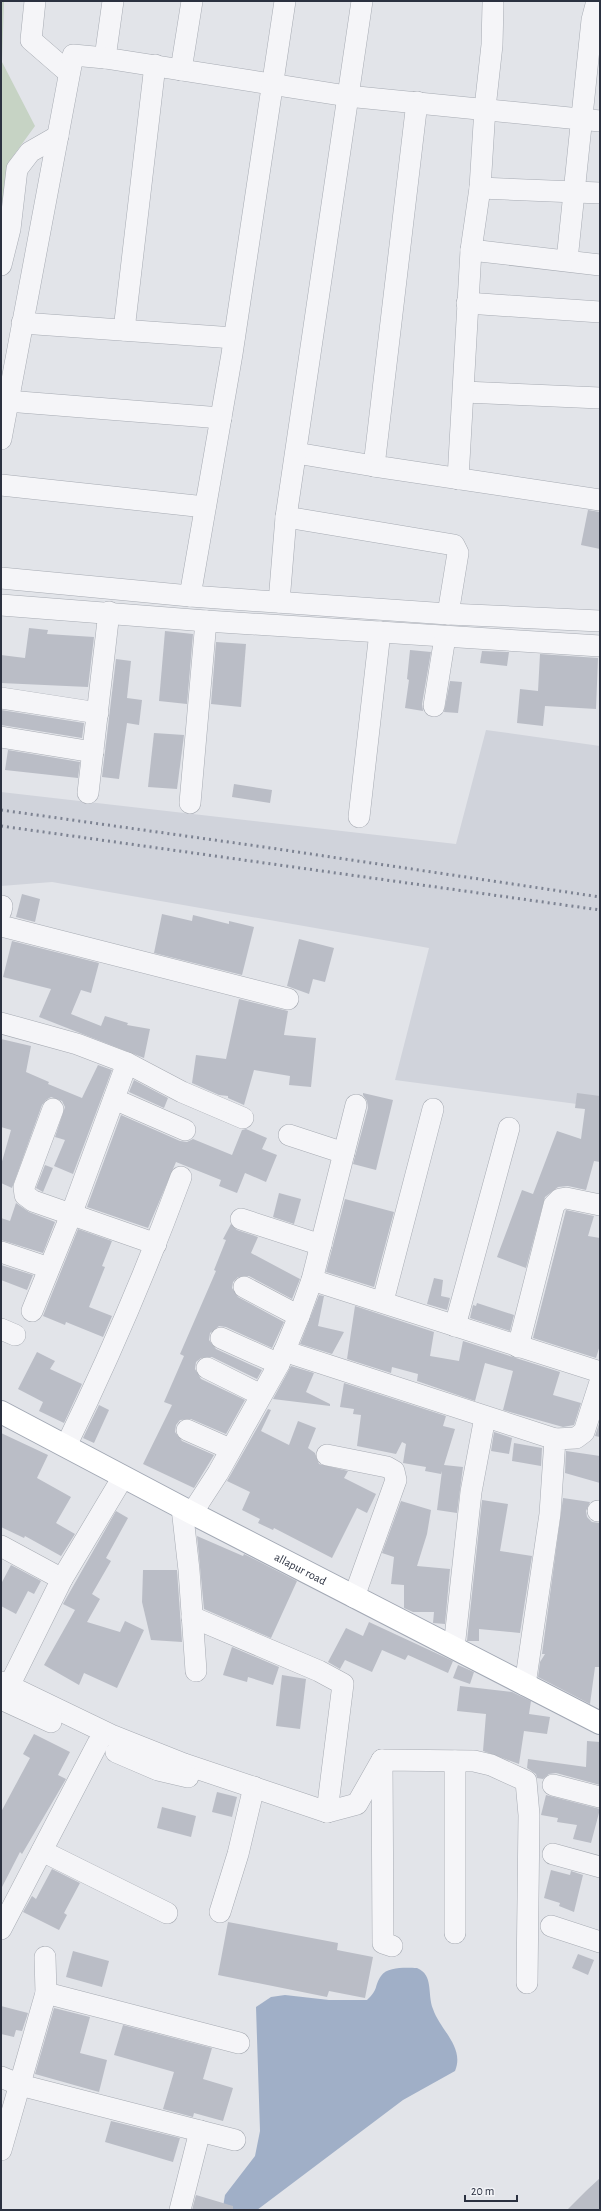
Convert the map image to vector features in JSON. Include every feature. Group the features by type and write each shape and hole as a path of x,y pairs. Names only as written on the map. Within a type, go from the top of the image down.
{"main road":[{"name":"allapur road","path":"1,1412 187,1511 600,1723"}],"street":[{"path":"35,1 31,40 69,73"},
{"path":"104,58 113,1"},
{"path":"181,70 192,1"},
{"path":"190,596 234,338 285,1"},
{"path":"279,602 286,517 362,1"},
{"path":"567,260 573,190 591,120 592,20 597,1"},
{"path":"458,478 464,392 467,304 471,250 480,188 485,108 492,46 493,4"},
{"path":"1,439 73,55 104,58 348,96 485,108 591,120"},
{"path":"124,330 155,66"},
{"path":"374,466 417,102"},
{"path":"1,264 10,229 17,169 30,152 58,136"},
{"path":"480,188 573,190 600,193"},
{"path":"471,250 600,265"},
{"path":"467,304 600,312"},
{"path":"22,323 234,338"},
{"path":"464,392 600,398"},
{"path":"7,401 221,418"},
{"path":"296,453 600,500"},
{"path":"1,485 205,507"},
{"path":"286,517 454,545 458,553 448,614"},
{"path":"1,578 190,596 448,614 600,620"},
{"path":"1,605 109,612 206,621 600,646"},
{"path":"88,793 109,612"},
{"path":"190,804 206,621"},
{"path":"359,817 380,632"},
{"path":"434,706 445,637"},
{"path":"1,698 98,713"},
{"path":"1,737 93,752"},
{"path":"1,914 288,999"},
{"path":"1,1023 77,1044 127,1064 182,1092 243,1118"},
{"path":"32,1311 71,1215 127,1064"},
{"path":"114,1099 185,1130"},
{"path":"196,1671 187,1511 218,1473 281,1357 299,1316 312,1280 356,1105"},
{"path":"53,1109 24,1187 25,1195 33,1201 156,1244"},
{"path":"383,1302 433,1109"},
{"path":"455,1326 509,1128"},
{"path":"289,1135 344,1153"},
{"path":"66,1446 104,1368 156,1244 181,1177"},
{"path":"518,1347 554,1205 560,1199 566,1198 600,1204"},
{"path":"241,1218 321,1245"},
{"path":"1,1252 49,1268"},
{"path":"312,1280 600,1372"},
{"path":"244,1287 299,1316"},
{"path":"221,1338 555,1439 576,1438 584,1432 595,1413 600,1382"},
{"path":"208,1368 261,1395"},
{"path":"454,1648 471,1492 485,1417"},
{"path":"187,1430 230,1449"},
{"path":"525,1685 550,1514 555,1439"},
{"path":"327,1455 387,1467 394,1471 396,1480 354,1597"},
{"path":"4,1689 62,1579 123,1477"},
{"path":"1,1546 62,1579"},
{"path":"192,1617 319,1671 342,1684 327,1812"},
{"path":"4,1689 98,1743 158,1770 236,1787 254,1788"},
{"path":"4,1689 184,1764 327,1812 357,1804 382,1760"},
{"path":"1,1929 98,1743"},
{"path":"382,1760 474,1761 491,1765 526,1781 529,1815 527,1983"},
{"path":"382,1760 383,1943 392,1946"},
{"path":"454,1933 455,1761"},
{"path":"553,1785 600,1797"},
{"path":"220,1912 238,1854 254,1788"},
{"path":"42,1851 167,1913"},
{"path":"553,1854 600,1867"},
{"path":"551,1926 600,1942"},
{"path":"1,2150 10,2081 46,1993 46,1957"},
{"path":"46,1993 239,2043"},
{"path":"10,2081 235,2140"},
{"path":"180,2210 200,2131"}],"shaded area":[{"path":"486,730 600,746 600,1107 395,1080 429,948 52,882 1,886 1,792 456,844"}],"green space":[{"path":"1,1 4,1 2,62 35,126 11,159 1,247"}],"water":[{"path":"398,1968 417,1968 426,1975 431,2003 436,2017 454,2046 457,2054 455,2071 403,2100 257,2210 224,2210 225,2195 255,2156 260,2131 256,2007 271,1997 285,1995 329,2000 367,2000 375,1990 379,1979 384,1973"}],"building":[{"path":"588,510 600,512 600,549 581,545"},
{"path":"29,628 48,630 47,634 94,637 88,687 1,683 1,655 25,658"},
{"path":"165,631 193,634 187,704 159,701"},
{"path":"216,642 246,644 241,707 211,704"},
{"path":"410,650 431,652 422,704 423,711 405,708 409,680 407,679"},
{"path":"482,651 509,652 507,666 480,663"},
{"path":"540,654 598,658 596,709 545,706 543,726 517,723 520,689 538,691"},
{"path":"116,659 131,661 127,698 142,700 139,725 127,723 119,779 102,777"},
{"path":"450,681 462,682 458,713 444,712"},
{"path":"1,710 84,723 82,738 1,725"},
{"path":"154,733 184,735 177,789 148,787"},
{"path":"8,750 80,762 78,778 5,770"},
{"path":"234,784 272,790 270,803 232,797"},
{"path":"22,894 40,899 35,922 16,917"},
{"path":"162,914 192,921 193,915 229,924 229,921 254,927 242,975 154,953"},
{"path":"299,939 334,948 325,982 313,979 309,994 287,986"},
{"path":"12,941 99,963 91,993 81,990 71,1014 101,1026 105,1016 128,1023 127,1025 150,1029 144,1058 39,1017 51,989 3,977"},
{"path":"239,999 288,1011 284,1035 316,1038 311,1087 289,1085 290,1076 254,1070 244,1105 228,1098 228,1096 219,1095 192,1083 196,1055 226,1059"},
{"path":"1,1039 31,1046 26,1072 49,1082 48,1084 82,1098 98,1065 112,1070 73,1174 54,1166 65,1140 55,1137 65,1107 62,1101 51,1097 42,1105 12,1188 1,1183 1,1165 11,1130 1,1127"},
{"path":"134,1080 168,1098 164,1108 129,1092"},
{"path":"363,1093 393,1100 376,1170 353,1164 368,1108 367,1101"},
{"path":"577,1093 600,1096 600,1162 594,1161 586,1190 568,1186 558,1187 545,1197 526,1268 497,1257 522,1190 533,1194 557,1131 581,1139 585,1109 575,1108"},
{"path":"121,1115 180,1141 187,1142 193,1139 232,1155 242,1130 246,1129 267,1138 262,1149 277,1155 266,1182 245,1173 237,1193 219,1186 221,1180 176,1162 148,1228 87,1207"},
{"path":"45,1165 53,1168 43,1192 36,1188"},
{"path":"279,1193 301,1199 294,1224 273,1217"},
{"path":"345,1199 394,1212 374,1287 326,1272"},
{"path":"16,1203 29,1212 55,1222 43,1253 1,1240 1,1218 10,1221"},
{"path":"566,1210 594,1216 588,1236 600,1238 600,1345 596,1358 533,1338"},
{"path":"231,1224 237,1230 258,1237 251,1253 300,1279 292,1299 249,1276 238,1277 233,1282 232,1288 238,1297 284,1322 272,1348 226,1327 219,1326 210,1333 209,1340 216,1349 262,1370 257,1379 212,1357 201,1358 196,1362 195,1369 201,1379 245,1400 226,1434 191,1419 180,1420 176,1425 175,1432 182,1441 214,1455 194,1488 143,1464 172,1405 164,1402 184,1356 180,1354 216,1271 214,1270 226,1240 223,1239"},
{"path":"78,1229 112,1241 102,1266 105,1267 89,1307 112,1316 103,1337 66,1322 65,1325 43,1316"},
{"path":"1,1265 33,1275 27,1290 1,1280"},
{"path":"434,1278 443,1280 441,1296 450,1298 447,1310 427,1304"},
{"path":"319,1295 324,1296 318,1326 344,1332 332,1354 300,1344"},
{"path":"477,1303 514,1315 510,1331 470,1318 473,1305 476,1306"},
{"path":"355,1306 434,1332 430,1356 459,1361 463,1341 560,1372 553,1395 581,1403 574,1425 563,1427 503,1410 513,1371 485,1363 475,1401 417,1381 418,1374 392,1367 391,1373 347,1359"},
{"path":"37,1352 55,1361 50,1369 82,1384 64,1423 39,1411 43,1402 18,1389"},
{"path":"291,1366 314,1373 306,1392 330,1404 330,1406 273,1399"},
{"path":"344,1383 446,1416 443,1426 455,1429 444,1465 463,1467 457,1513 437,1510 442,1471 441,1474 425,1471 426,1467 403,1463 406,1444 402,1442 396,1454 357,1446 361,1415 353,1414 354,1409 340,1407"},
{"path":"99,1405 109,1410 94,1443 83,1438"},
{"path":"268,1409 271,1410 261,1431 289,1445 298,1421 316,1428 308,1448 315,1453 319,1464 348,1471 344,1478 376,1494 367,1513 357,1508 332,1558 274,1528 273,1530 258,1523 260,1519 242,1510 250,1492 227,1481"},
{"path":"600,1421 600,1437 595,1436"},
{"path":"494,1432 512,1438 509,1454 491,1451"},
{"path":"1,1433 48,1455 37,1478 71,1497 56,1523 75,1534 61,1556 25,1536 24,1538 1,1527"},
{"path":"514,1443 542,1448 541,1466 512,1461"},
{"path":"566,1451 600,1456 600,1483 565,1473"},
{"path":"563,1498 590,1502 586,1511 587,1517 592,1522 600,1523 600,1667 595,1667 590,1704 538,1677 540,1662 545,1654 542,1654"},
{"path":"482,1500 508,1504 500,1551 532,1556 520,1633 479,1629 479,1641 467,1641"},
{"path":"401,1501 431,1510 427,1534 417,1566 450,1569 445,1624 433,1623 434,1612 413,1612 404,1608 404,1585 391,1584 394,1557 382,1553"},
{"path":"116,1511 128,1518 106,1558 111,1561 92,1594 100,1599 87,1622 120,1632 125,1621 144,1630 117,1688 84,1673 79,1685 44,1665 75,1610 63,1604"},
{"path":"197,1536 243,1556 244,1554 297,1581 271,1638 204,1609"},
{"path":"11,1565 41,1581 34,1594 28,1591 16,1614 1,1606 1,1584"},
{"path":"143,1570 177,1570 182,1642 151,1640 142,1602"},
{"path":"369,1622 453,1661 448,1673 408,1655 405,1660 382,1650 372,1672 345,1660 340,1669 328,1662 346,1628 363,1636"},
{"path":"232,1647 279,1667 273,1685 248,1677 247,1682 223,1675"},
{"path":"458,1665 474,1672 470,1684 453,1678"},
{"path":"282,1675 306,1679 300,1729 276,1726"},
{"path":"460,1686 512,1692 531,1701 529,1714 550,1717 547,1734 524,1731 519,1764 483,1751 486,1714 457,1711"},
{"path":"34,1734 70,1752 58,1775 66,1779 22,1854 20,1852 1,1889 1,1812 30,1758 23,1754"},
{"path":"587,1741 600,1742 600,1785 556,1773 549,1774 543,1779 537,1778 536,1774 527,1768 528,1759 586,1767"},
{"path":"217,1792 237,1797 232,1817 212,1812"},
{"path":"546,1795 600,1809 591,1843 573,1839 577,1825 557,1822 558,1818 541,1815"},
{"path":"162,1807 196,1816 191,1837 157,1828"},
{"path":"52,1869 80,1883 64,1913 67,1915 59,1930 23,1912 32,1896 36,1899"},
{"path":"551,1870 570,1875 571,1871 583,1875 574,1912 559,1906 560,1903 544,1898"},
{"path":"228,1922 338,1943 337,1950 373,1957 365,1998 329,1991 327,1997 218,1975"},
{"path":"73,1951 109,1961 102,1987 66,1977"},
{"path":"578,1954 594,1960 588,1975 572,1968"},
{"path":"1,2006 28,2013 22,2031 16,2030 14,2037 1,2034"},
{"path":"54,2008 90,2017 80,2053 107,2060 99,2092 35,2074"},
{"path":"123,2025 212,2048 203,2079 233,2088 223,2121 194,2113 193,2117 163,2109 174,2072 114,2055"},
{"path":"111,2121 180,2138 173,2162 105,2142"},
{"path":"600,2178 600,2210 567,2210 586,2191"},
{"path":"196,2195 233,2206 233,2210 192,2210"}],"railway":[{"path":"1,810 600,897"},
{"path":"1,826 600,910"}]}
